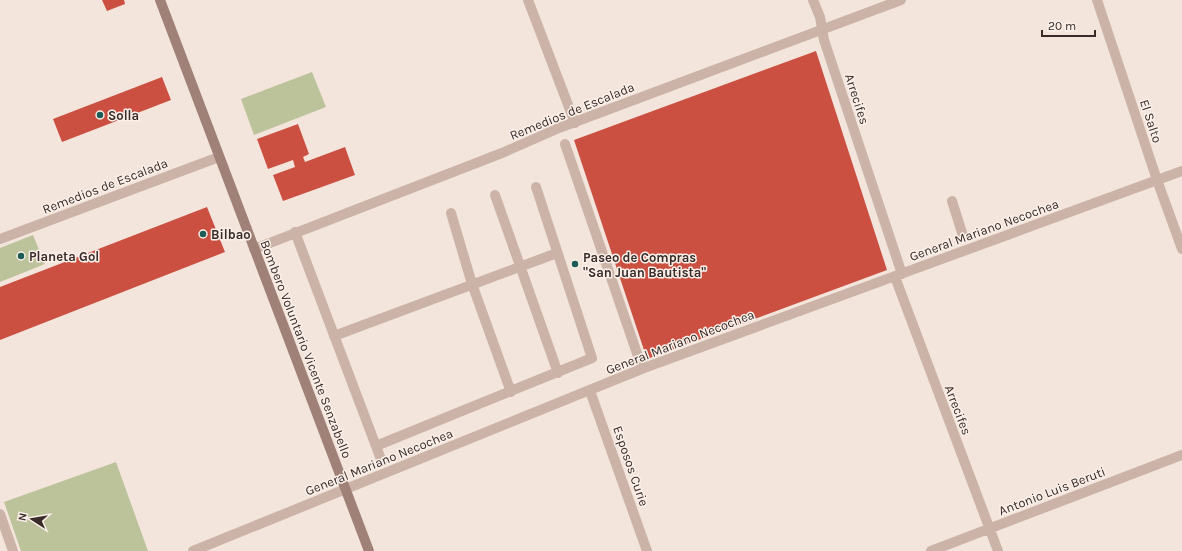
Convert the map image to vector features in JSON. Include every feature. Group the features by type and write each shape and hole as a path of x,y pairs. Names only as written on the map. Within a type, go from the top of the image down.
{"main road":[{"name":"Bombero Voluntario Vicente Senzabello","path":"160,0 369,551"}],"street":[{"path":"528,0 575,123"},
{"name":"Arrecifes","path":"813,0 823,31 824,40 898,275 998,551"},
{"name":"Remedios de Escalada","path":"254,248 502,153 575,123 823,31 901,0"},
{"name":"El Salto","path":"1098,0 1157,180 1182,249"},
{"path":"565,144 640,362"},
{"name":"Remedios de Escalada","path":"0,239 219,157"},
{"name":"General Mariano Necochea","path":"193,551 644,368 1182,171"},
{"path":"376,446 592,358 536,186"},
{"path":"495,195 558,373"},
{"path":"952,201 963,236"},
{"path":"451,213 472,284 511,392"},
{"path":"295,232 382,462"},
{"path":"334,336 557,252"},
{"name":"Esposos Curie","path":"590,390 647,551"},
{"name":"Antonio Luis Beruti","path":"931,551 1182,455"},
{"path":"0,514 13,551"}],"green space":[{"path":"312,72 326,107 254,135 241,99"},
{"name":"Planeta Gol","path":"33,235 45,264 0,282 0,248"},
{"path":"116,462 148,551 21,551 4,502"}],"building":[{"path":"102,0 124,0 125,4 107,11"},
{"path":"816,51 887,270 647,359 574,140"},
{"name":"Solla","path":"162,77 171,100 62,142 53,119"},
{"path":"298,124 309,154 303,157 305,162 345,147 355,175 283,201 273,175 295,167 293,160 268,169 257,139"},
{"path":"207,207 225,252 0,340 0,287"}],"place":[{"name":"Solla","path":"100,115"},
{"name":"Bilbao","path":"203,234"},
{"name":"Planeta Gol","path":"21,256"},
{"name":"Paseo de Compras \"San Juan Bautista\"","path":"575,264"}]}
